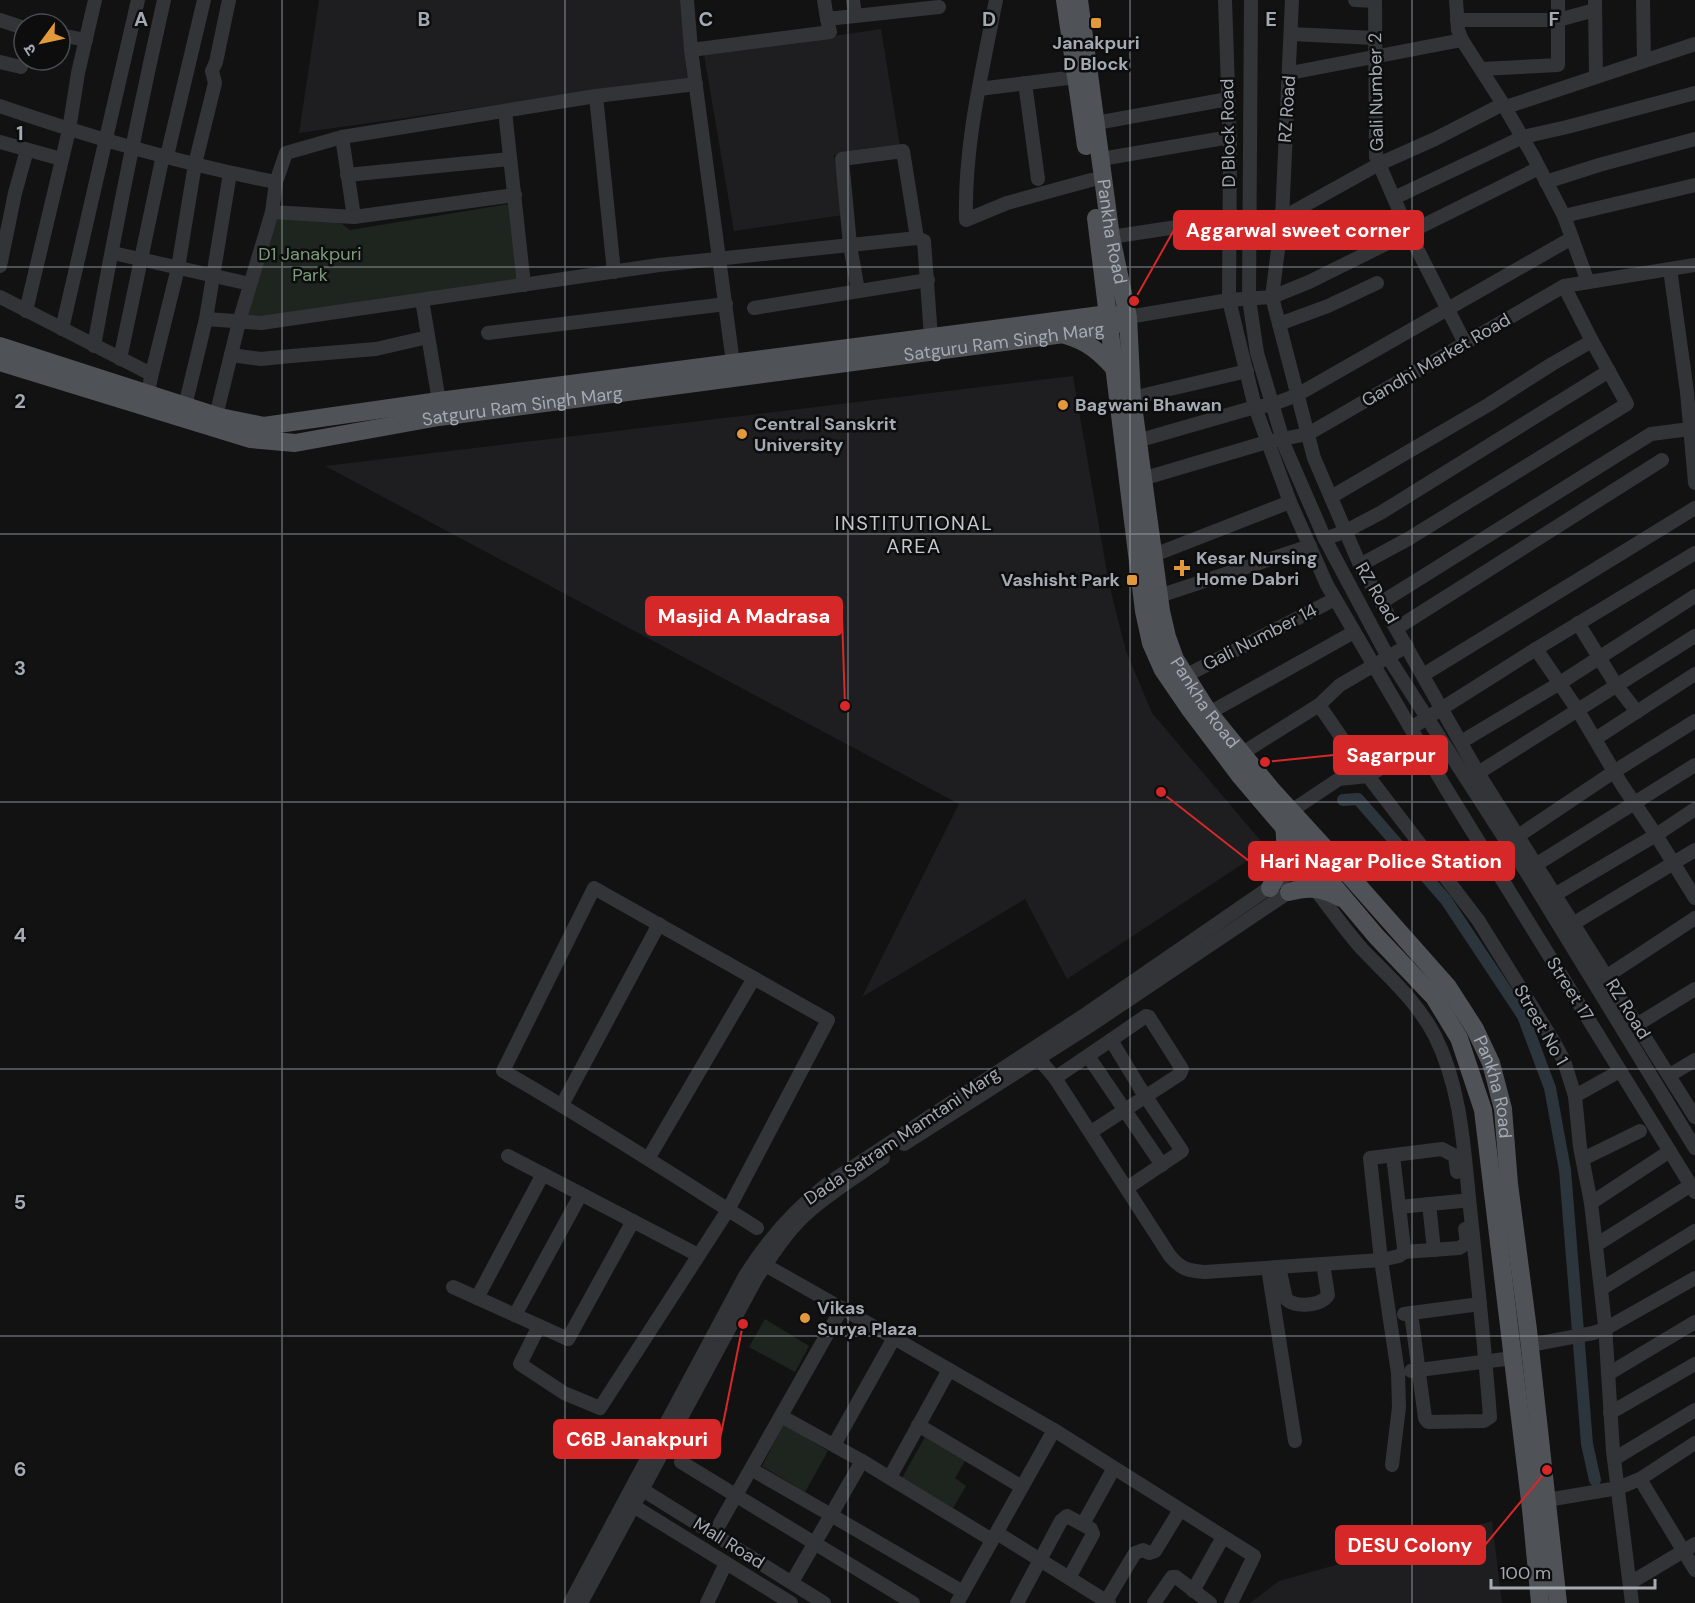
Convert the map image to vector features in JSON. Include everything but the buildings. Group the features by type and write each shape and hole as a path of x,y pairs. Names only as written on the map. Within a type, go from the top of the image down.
{"main road":[{"name":"Pankha Road","path":"1065,0 1091,180 1143,601 1151,643 1163,670 1242,777 1288,819"},
{"name":"Pankha Road","path":"1079,0 1111,237 1128,318 1132,398 1137,441 1167,637 1175,659 1209,714 1288,819 1323,859 1448,987 1475,1029 1491,1063 1503,1109 1509,1184 1530,1345 1558,1603"},
{"path":"1077,318 1097,305 1105,290"},
{"name":"Satguru Ram Singh Marg","path":"0,362 250,439 295,444 439,417 734,371 931,337 1077,318 1109,321"},
{"name":"Satguru Ram Singh Marg","path":"0,346 149,385 185,406 216,416 264,426 439,401 1063,334 1128,318"},
{"path":"1063,334 1080,340 1099,351 1114,369"},
{"path":"1270,888 1284,856 1288,819"},
{"name":"Pankha Road","path":"1323,859 1346,900 1376,936 1434,997 1459,1038 1483,1110 1531,1509 1540,1603"},
{"path":"1289,892 1302,888 1314,888 1328,891 1346,900"}],"street":[{"path":"26,311 69,130 95,0"},
{"path":"62,329 138,0"},
{"path":"94,345 113,253 131,146 164,0"},
{"path":"120,359 140,259 204,0"},
{"path":"149,385 178,268 195,164 216,82 212,71 229,0"},
{"path":"687,0 691,50 721,258 734,371"},
{"path":"691,50 830,32 824,0"},
{"path":"854,0 855,16"},
{"path":"996,0 979,89 965,186 966,220 1007,203 1091,180"},
{"name":"D Block Road","path":"1225,0 1230,137 1229,300 1255,407 1267,442 1310,546 1335,599 1354,632"},
{"path":"1251,0 1248,299 1257,353 1271,405 1297,479 1325,539 1388,657 1561,930 1695,1148"},
{"name":"RZ Road","path":"1292,0 1282,218 1272,297 1314,458 1360,565 1478,773 1695,1117"},
{"path":"1355,0 1375,1"},
{"path":"1456,0 1457,20 1462,40 1505,106 1564,216 1588,282"},
{"path":"1481,69 1558,65 1558,0"},
{"path":"1643,0 1644,61"},
{"name":"Gali Number 2","path":"1375,1 1374,147 1409,233 1465,343"},
{"path":"1457,20 1558,20 1595,5 1596,77"},
{"path":"827,19 855,16 892,6 939,7"},
{"path":"1291,34 1375,38"},
{"path":"72,38 86,40"},
{"path":"1290,73 1462,40"},
{"path":"1282,218 1379,164 1505,106 1695,44"},
{"path":"979,89 1076,77"},
{"path":"1025,83 1038,179"},
{"path":"216,416 239,322 272,212 276,182 286,153 342,137 596,96 696,84"},
{"path":"1394,198 1522,137 1567,128 1695,93"},
{"path":"596,96 614,272"},
{"path":"1096,123 1228,99"},
{"path":"0,106 69,130 230,173 276,182"},
{"path":"505,111 524,285"},
{"path":"342,137 354,217"},
{"path":"1101,159 1230,137"},
{"path":"1546,182 1695,139"},
{"path":"0,142 61,159"},
{"path":"0,266 15,193 27,150"},
{"path":"858,291 850,245 842,159 903,151 917,238"},
{"path":"347,176 510,159"},
{"path":"1128,318 1229,300 1272,297 1309,282 1539,168"},
{"path":"185,406 206,319 230,173"},
{"path":"1564,216 1695,185"},
{"path":"272,212 354,217 515,195"},
{"path":"1111,237 1229,219"},
{"path":"206,319 261,323 721,258 917,238 924,241 931,337"},
{"path":"1137,441 1255,407 1271,405 1297,395 1572,238"},
{"path":"113,253 250,284"},
{"path":"1360,565 1408,539 1628,404 1564,286 1695,265"},
{"path":"1670,269 1691,391 1690,429 1695,483"},
{"path":"754,308 927,280"},
{"path":"1279,324 1328,306 1377,283"},
{"name":"Gandhi Market Road","path":"1142,479 1267,442 1308,434 1564,286"},
{"path":"0,297 149,373 149,385"},
{"path":"422,300 439,401"},
{"path":"488,333 726,304"},
{"path":"231,355 261,359 376,348 429,337"},
{"path":"1331,496 1488,405 1592,341"},
{"path":"1132,398 1247,370"},
{"path":"1325,539 1382,512 1609,371"},
{"path":"1382,602 1650,434 1690,429"},
{"path":"1397,628 1662,460"},
{"path":"1154,555 1290,502"},
{"path":"1423,675 1695,508"},
{"path":"1159,596 1310,546"},
{"path":"1411,728 1695,553"},
{"path":"1461,742 1560,683 1695,596"},
{"name":"Gali Number 14","path":"1185,676 1335,599"},
{"path":"1578,623 1616,685 1636,712"},
{"path":"1209,714 1354,632"},
{"name":"Street 17","path":"1354,632 1445,787 1693,1188"},
{"path":"1478,773 1695,636"},
{"path":"1241,754 1318,705 1340,685 1407,646"},
{"path":"1536,649 1694,892"},
{"path":"1595,739 1695,674"},
{"name":"Street No 1","path":"1318,705 1368,776 1478,920 1554,1041 1564,1061 1575,1096 1591,1203 1601,1289 1599,1331 1608,1374 1614,1459 1611,1490 1632,1603"},
{"path":"1518,836 1695,721"},
{"path":"1288,819 1339,779 1368,776 1420,744"},
{"path":"1537,864 1695,765"},
{"path":"1556,894 1656,835 1695,809"},
{"path":"1561,930 1575,924 1695,850"},
{"name":"Dada Satram Mamtani Marg","path":"581,1603 629,1503 745,1276 758,1255 798,1208 827,1184 1086,1014 1270,888 1323,859"},
{"name":"Dada Satram Mamtani Marg","path":"638,1486 765,1265 803,1217 831,1194 890,1153 1039,1059 1289,892 1323,859"},
{"path":"539,1326 520,1364 564,1393 600,1408 728,1210 828,1020 594,888 503,1071 562,1105 728,1210 757,1228"},
{"path":"1314,888 1361,947 1398,984 1424,1017 1447,1062 1455,1088 1462,1138 1490,1417 1484,1421 1428,1422 1423,1413 1411,1313"},
{"path":"1607,976 1695,918"},
{"path":"562,1105 659,924"},
{"path":"648,1159 754,978"},
{"path":"1638,1024 1695,989"},
{"path":"1055,1078 1146,1016 1149,1017 1182,1069 1180,1074 1090,1132"},
{"path":"1111,1040 1182,1151 1127,1188"},
{"path":"1088,1056 1162,1165"},
{"path":"1039,1059 1055,1078 1178,1266 1188,1271 1205,1272 1381,1260 1399,1256 1404,1252 1459,1248 1467,1243 1455,1156 1442,1149 1370,1158 1381,1260 1398,1373 1399,1407 1392,1465"},
{"path":"1670,1075 1695,1060"},
{"path":"1575,1096 1620,1071"},
{"path":"1583,1159 1640,1131"},
{"path":"1591,1203 1670,1151"},
{"path":"508,1156 698,1255"},
{"path":"1393,1156 1404,1252"},
{"path":"477,1298 543,1174"},
{"path":"1596,1245 1693,1188"},
{"path":"515,1315 581,1194"},
{"path":"1399,1206 1461,1201"},
{"path":"1429,1204 1434,1250"},
{"path":"453,1287 568,1339 633,1221"},
{"path":"1601,1289 1695,1231"},
{"path":"1274,1267 1286,1299 1295,1305 1321,1302 1326,1299 1328,1295 1323,1264"},
{"path":"765,1265 1054,1430 1254,1556 1230,1603"},
{"path":"1274,1267 1295,1441"},
{"path":"1530,1345 1599,1331 1695,1278"},
{"path":"1390,1316 1480,1304"},
{"path":"714,1534 842,1308"},
{"path":"1608,1374 1695,1322"},
{"path":"834,1445 894,1338"},
{"path":"1398,1373 1513,1358"},
{"path":"1610,1413 1695,1364"},
{"path":"890,1477 949,1370"},
{"path":"1614,1459 1693,1415"},
{"path":"781,1416 995,1537 1041,1560 1106,1602 1135,1553 1143,1550 1149,1553 1155,1551 1180,1510"},
{"path":"918,1425 1022,1487"},
{"path":"751,1468 831,1515 960,1598 1054,1430"},
{"path":"1547,1500 1611,1490 1640,1479 1695,1443"},
{"path":"792,1582 862,1461"},
{"path":"681,1462 735,1497 913,1603"},
{"path":"1083,1524 1114,1468"},
{"path":"1640,1479 1689,1547 1695,1570"},
{"name":"Mall Road","path":"638,1486 824,1603"},
{"name":"Dada Satram Mamtani Marg","path":"570,1603 629,1503"},
{"name":"Mall Road","path":"629,1503 791,1603"},
{"path":"1017,1603 1064,1518 1071,1518 1083,1524 1094,1534 1069,1578"},
{"path":"1193,1591 1223,1537"},
{"path":"1630,1583 1689,1547"},
{"path":"707,1603 726,1563"},
{"path":"1154,1603 1172,1577 1176,1577 1210,1603"}],"shaded area":[{"path":"319,0 680,0 687,78 299,133"},
{"path":"881,29 900,146 834,155 843,215 734,231 704,55"},
{"name":"INSTITUTIONAL AREA","path":"1073,376 1109,584 1126,651 1152,713 1267,848 1067,979 1025,899 862,997 959,804 325,466"},
{"path":"1492,1521 1502,1603 1250,1603 1279,1581"}],"green space":[{"name":"D1 Janakpuri Park","path":"509,204 518,280 261,319 248,317 273,216 338,221 350,230"},
{"path":"765,1319 809,1346 795,1372 749,1347"},
{"path":"784,1424 828,1451 805,1492 762,1466"},
{"path":"925,1437 965,1461 955,1478 966,1486 953,1508 902,1478"}],"waterway":[{"path":"1343,800 1358,799 1446,900 1523,1016 1550,1088 1565,1170 1587,1444 1595,1480"}],"place":[{"name":"Janakpuri D Block","path":"1096,23"},
{"name":"Aggarwal sweet corner","path":"1134,301"},
{"name":"Bagwani Bhawan","path":"1063,405"},
{"name":"Central Sanskrit University","path":"742,434"},
{"name":"Kesar Nursing Home Dabri","path":"1182,568"},
{"name":"Vashisht Park","path":"1132,580"},
{"name":"Masjid A Madrasa","path":"845,706"},
{"name":"Sagarpur","path":"1265,762"},
{"name":"Hari Nagar Police Station","path":"1161,792"},
{"name":"Vikas Surya Plaza","path":"805,1318"},
{"name":"C6B Janakpuri","path":"743,1324"},
{"name":"DESU Colony","path":"1547,1470"}],"district":[{"name":"INSTITUTIONAL AREA","path":"914,534"}]}
